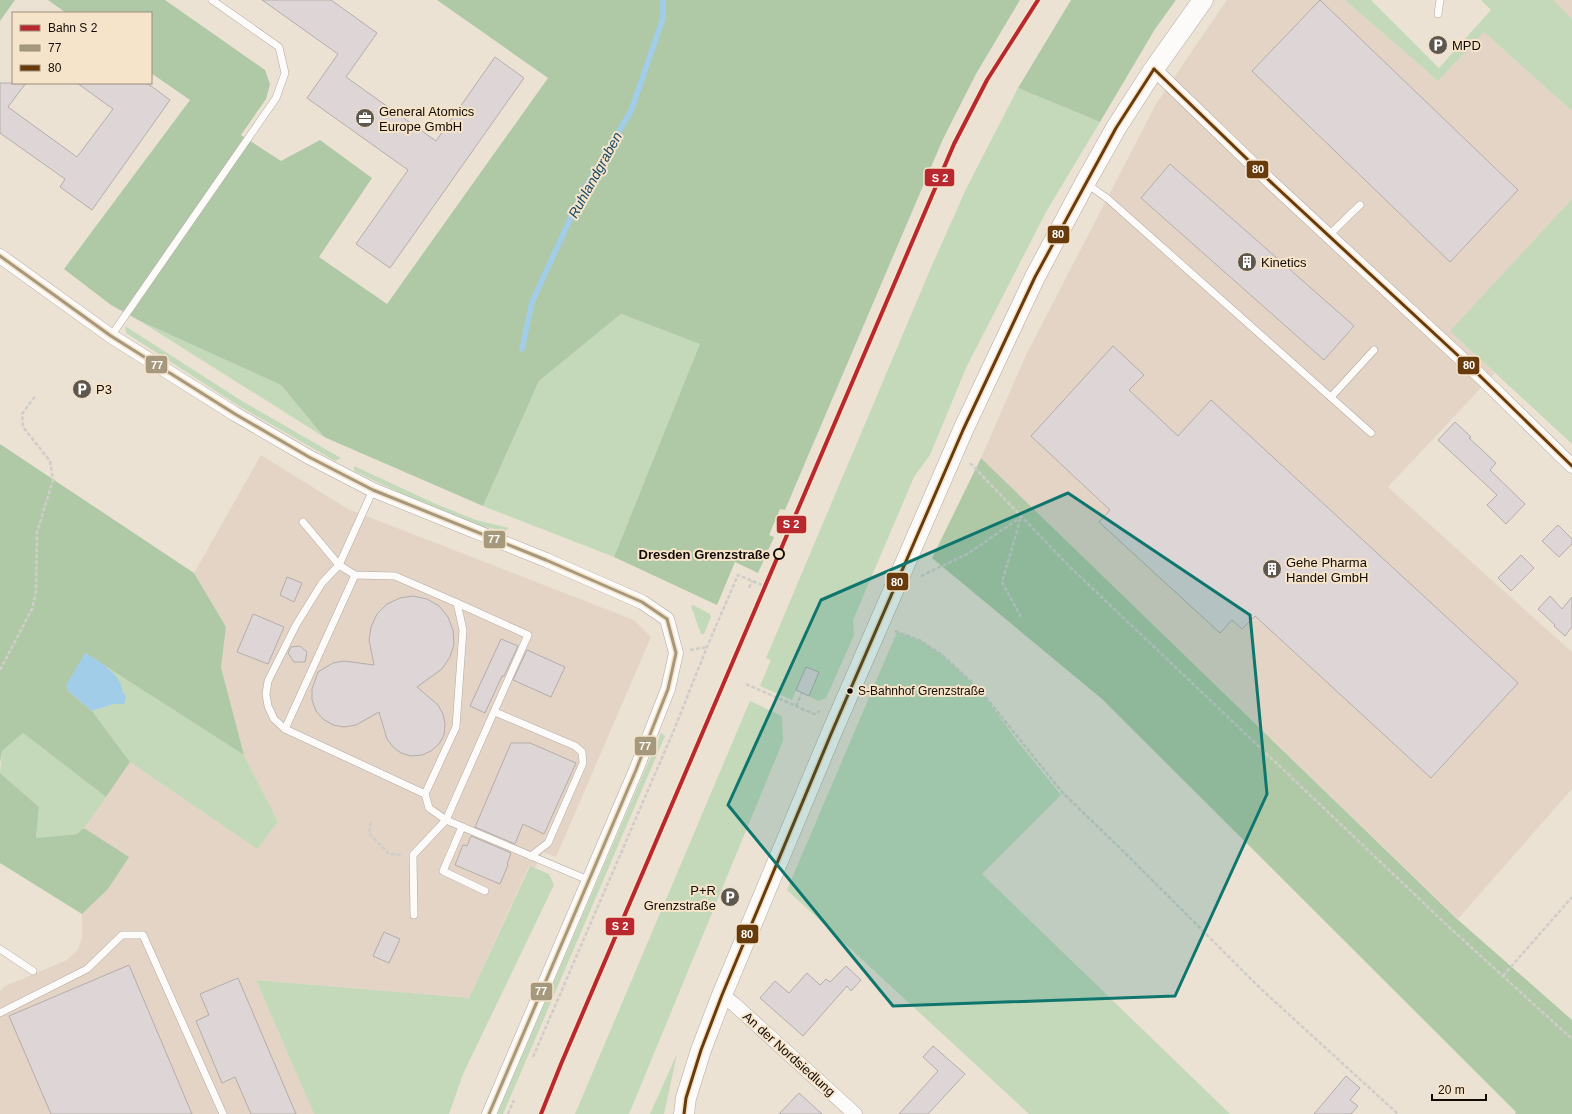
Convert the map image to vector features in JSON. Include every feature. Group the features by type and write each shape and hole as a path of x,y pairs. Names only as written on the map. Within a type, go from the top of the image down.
{"main road":[{"path":"684,1114 686,1098 700,1050 722,995 878,624 955,447 1035,277 1085,183 1116,128 1154,69 1203,0"}],"street":[{"path":"1154,69 1329,236 1479,375 1572,466"},
{"path":"0,256 111,336 235,414 309,457 372,490 546,560 642,602 667,619 676,653 668,689 636,770 489,1114"},
{"name":"An der Nordsiedlung","path":"722,995 735,1005 855,1114"}],"lane":[{"path":"111,336 276,98 285,73 279,47 212,0"},
{"path":"1438,14 1440,0"},
{"path":"1085,183 1108,198 1372,433"},
{"path":"1329,236 1360,205"},
{"path":"1331,397 1374,350"},
{"path":"372,490 339,565 322,584 296,625 268,681 266,694 268,706 274,719 285,729 425,794"},
{"path":"303,522 339,565 355,575 394,576 528,635 446,820 413,856 414,915"},
{"path":"285,729 355,575"},
{"path":"457,603 463,630 456,727 425,794 429,808 446,820 588,880"},
{"path":"495,712 575,746 582,752 583,763 548,843 531,856"},
{"path":"462,827 443,871 485,891"},
{"path":"0,1013 87,969 122,935 143,935 223,1114"},
{"path":"0,949 33,971"}],"path":[{"path":"0,670 32,609 36,592 37,532 53,480 50,461 22,427 22,414 36,395"},
{"path":"955,447 1077,574 1450,928 1572,1039"},
{"path":"896,583 916,579 969,553 1021,517"},
{"path":"1021,517 1002,582 1021,617"},
{"path":"532,1059 674,730 738,575 762,585"},
{"path":"749,588 752,581"},
{"path":"878,624 927,645 942,654 975,685 1062,792 1261,989 1398,1114"},
{"path":"746,684 814,714 827,708 840,714"},
{"path":"796,706 802,693"},
{"path":"371,822 369,833 389,854 413,856"},
{"path":"1503,976 1572,897"},
{"path":"508,1114 517,1094"}],"highlighted area":[{"path":"1068,493 1250,615 1267,794 1175,996 893,1006 728,805 821,600"}],"shaded area":[{"path":"1227,0 1345,0 1438,81 1484,32 1572,111 1572,199 1451,331 1495,373 1388,487 1572,652 1572,789 1458,919 981,458 1026,355 1156,104"},
{"path":"1553,0 1572,0 1572,19"},
{"path":"261,455 348,509 634,620 651,637 556,857 543,852 535,868 529,866 469,998 256,980 314,1114 0,1114 0,991 5,986 67,960 78,949 82,937 82,914 108,889 128,857 84,828 130,762 257,849 278,822 244,755 221,666 226,627 194,573"}],"green space":[{"path":"0,0 15,0 0,21"},
{"path":"48,0 165,0 265,70 270,84 266,99 241,135 281,161 320,140 372,178 319,257 387,304 548,78 437,0 1020,0 976,74 943,139 785,510 780,509 769,535 774,537 758,573 735,562 717,605 614,557 700,344 621,314 539,381 483,506 324,437 281,385 140,321 111,305 64,269 190,100 152,74 152,12 65,12"},
{"path":"1071,0 1176,0 1155,29 1100,122 1018,88"},
{"path":"1345,0 1371,0 1439,68 1491,10 1481,0 1553,0 1572,19 1572,111 1484,32 1438,81"},
{"path":"1018,88 1100,122 1046,212 966,368 930,455 914,477 853,620 854,635 826,698 818,701 809,696 819,672 806,667 792,700 760,686 771,660 766,658 933,263 967,187"},
{"path":"1572,199 1572,444 1450,331"},
{"path":"621,314 701,344 614,557 483,506 539,381"},
{"path":"140,321 281,385 324,437"},
{"path":"125,326 242,401 341,458 335,461 239,406 126,333"},
{"path":"0,444 194,573 226,627 221,667 244,755 85,653 68,691 92,711 130,762 106,797 23,733 2,751 0,763"},
{"path":"981,458 1457,919 1572,1020 1572,1114 1515,1114 1516,1112 1102,699 932,558"},
{"path":"354,466 436,504 476,520 509,528 505,531 475,525 434,509 354,471"},
{"path":"693,605 710,614 711,617 704,634 701,634 691,606"},
{"path":"897,632 921,641 942,655 980,690 1018,742 1061,795 982,874 1230,1114 1029,1114 787,890"},
{"path":"110,669 244,755 278,822 257,849 130,762 92,711 114,704 122,693 122,687"},
{"path":"750,701 782,716 783,741 629,1114 575,1114"},
{"path":"23,733 106,797 84,828 77,834 36,838 39,807 0,773 2,751"},
{"path":"661,733 665,736 503,1114 497,1114"},
{"path":"0,773 39,807 36,838 77,834 84,828 129,857 108,889 82,914 0,863"},
{"path":"530,866 549,874 554,885 463,1074 449,1114 314,1114 256,980 469,998"},
{"path":"677,1054 664,1114 650,1114"}],"water":[{"path":"85,653 103,664 114,674 126,696 124,704 114,704 92,711 68,691 66,685"}],"building":[{"path":"262,0 331,0 377,33 346,77 436,141 495,57 524,78 390,268 356,244 408,170 307,98 338,54"},
{"path":"1320,0 1518,190 1450,262 1252,71"},
{"path":"0,83 25,84 8,107 77,157 113,109 78,84 148,84 170,100 92,210 60,187 65,179 0,133"},
{"name":"Kinetics","path":"1170,164 1354,326 1324,360 1141,198"},
{"name":"Gehe Pharma Handel GmbH","path":"1113,346 1144,375 1129,390 1178,436 1211,400 1518,683 1431,778 1255,616 1242,629 1232,620 1220,633 1099,522 1110,510 1031,436"},
{"path":"1455,422 1471,437 1469,438 1496,463 1490,470 1525,504 1506,524 1487,505 1497,495 1438,440"},
{"path":"1558,525 1572,539 1572,544 1559,557 1542,541"},
{"path":"1521,555 1534,568 1511,591 1498,578"},
{"path":"287,577 302,583 294,602 280,595"},
{"path":"413,596 427,599 439,606 448,617 453,630 454,644 450,657 442,669 417,687 438,705 443,714 445,724 444,735 439,744 431,751 422,755 411,756 401,753 393,747 387,739 379,712 356,725 344,727 333,725 323,719 316,711 312,700 312,689 318,672 333,663 344,661 374,665 369,640 371,627 377,614 387,604 400,598"},
{"path":"1550,596 1562,609 1572,597 1572,627 1565,636 1538,609"},
{"path":"253,614 284,627 268,664 237,652"},
{"path":"501,639 518,646 485,713 470,706"},
{"path":"300,646 307,652 305,662 294,662 288,653 291,647"},
{"path":"527,650 565,667 551,697 513,680"},
{"path":"806,667 819,672 809,696 796,690"},
{"path":"511,743 530,743 576,763 544,834 523,824 515,844 475,827"},
{"path":"471,836 511,853 500,884 455,865 463,845 467,846"},
{"path":"384,932 400,939 389,963 373,956"},
{"path":"129,965 192,1114 51,1114 9,1016"},
{"path":"846,966 861,980 851,991 847,986 803,1036 760,998 775,981 789,993 807,973 820,985 826,979 830,982"},
{"path":"238,978 296,1114 251,1114 235,1077 222,1083 196,1021 209,1015 200,994"},
{"path":"933,1046 965,1074 928,1114 899,1114 938,1071 923,1057"},
{"path":"1346,1076 1360,1088 1350,1100 1358,1106 1351,1114 1314,1114"},
{"path":"799,1093 822,1114 779,1114"}],"waterway":[{"name":"Ruhlandgraben","path":"522,349 532,302 583,191 631,111 663,18 663,0"}],"transit line":[{"path":"541,1114 954,144 987,80 1038,0"},
{"name":"80","path":"1154,69 1274,185 1479,375 1572,466"},
{"name":"80","path":"684,1114 686,1098 701,1050 722,995 831,734 963,430 1035,277 1116,128 1154,69"},
{"name":"77","path":"0,256 111,336 235,414 309,457 373,490 546,560 642,602 667,619"},
{"name":"77","path":"489,1114 636,770 668,689 676,653 667,619"}],"place":[{"name":"MPD","path":"1438,45"},
{"name":"General Atomics Europe GmbH","path":"365,118"},
{"name":"Kinetics","path":"1247,262"},
{"name":"P3","path":"82,389"},
{"name":"Dresden Grenzstraße","path":"779,554"},
{"name":"Gehe Pharma Handel GmbH","path":"1272,569"},
{"name":"S-Bahnhof Grenzstraße","path":"850,691"},
{"name":"P+R Grenzstraße","path":"730,897"}]}
